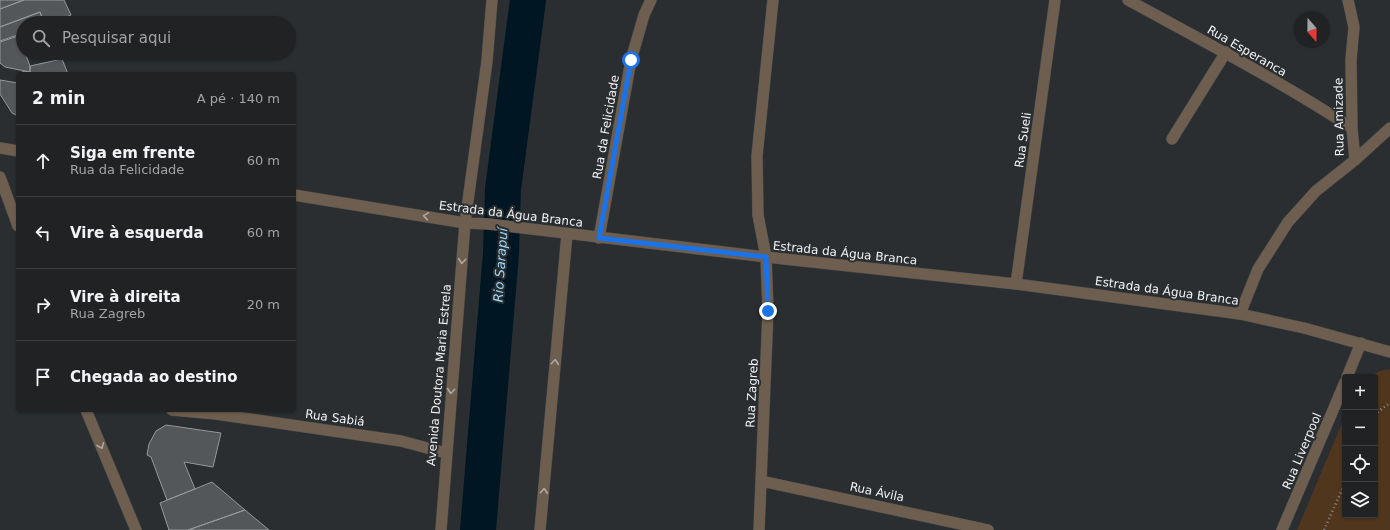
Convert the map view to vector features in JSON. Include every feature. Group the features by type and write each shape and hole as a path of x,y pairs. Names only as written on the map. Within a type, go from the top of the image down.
{"street":[{"name":"Avenida Doutora Maria Estrela","path":"440,530 465,222 487,61 492,0"},
{"name":"Rua da Felicidade","path":"599,238 631,60 644,15 651,0"},
{"name":"Rua Zagreb","path":"759,530 768,311 766,257 758,215 757,156 773,0"},
{"name":"Rua Sueli","path":"1016,284 1056,0"},
{"name":"Rua Esperanca","path":"1128,0 1226,52 1352,128"},
{"name":"Rua Amizade","path":"1240,314 1258,269 1288,222 1316,191 1354,160 1352,128 1352,60 1354,27 1348,0"},
{"path":"1172,139 1226,52"},
{"path":"1354,160 1390,128"},
{"path":"0,148 16,151"},
{"path":"0,177 16,221"},
{"name":"Estrada da Água Branca","path":"296,195 465,222 1016,284 1240,314 1304,328 1390,352"},
{"path":"540,530 567,234"},
{"path":"1348,374 1360,343"},
{"name":"Rua Liverpool","path":"1282,530 1342,389"},
{"path":"87,412 136,530"},
{"name":"Rua Sabiá","path":"194,412 401,441 446,453"},
{"name":"Rua Ávila","path":"761,480 988,530"}],"path":[{"path":"1378,412 1390,403"},
{"path":"1324,530 1342,490"}],"shaded area":[{"path":"1390,369 1390,530 1297,530 1342,423 1342,518 1378,518 1378,374 1374,374"}],"building":[{"path":"0,0 24,0 0,9"},
{"path":"24,0 64,0 71,15 41,16 40,12 29,16 16,16 16,21 0,27 0,9"},
{"path":"40,12 41,16 29,16"},
{"path":"16,21 16,35 0,41 0,27"},
{"path":"16,37 16,60 28,60 30,72 5,67 0,63 0,42"},
{"path":"62,60 67,72 30,72 30,66"},
{"path":"0,80 16,83 16,115 12,113 0,94"},
{"path":"166,425 221,433 213,467 184,462 195,489 167,500 151,457 147,455 149,444 156,431"},
{"path":"212,482 245,510 188,530 169,530 160,503"},
{"path":"245,510 269,530 188,530"}],"waterway":[{"name":"Rio Sarapuí","path":"478,530 501,253 503,189 528,0"}],"route":[{"path":"631,60 599,238 766,257 768,311"}]}
